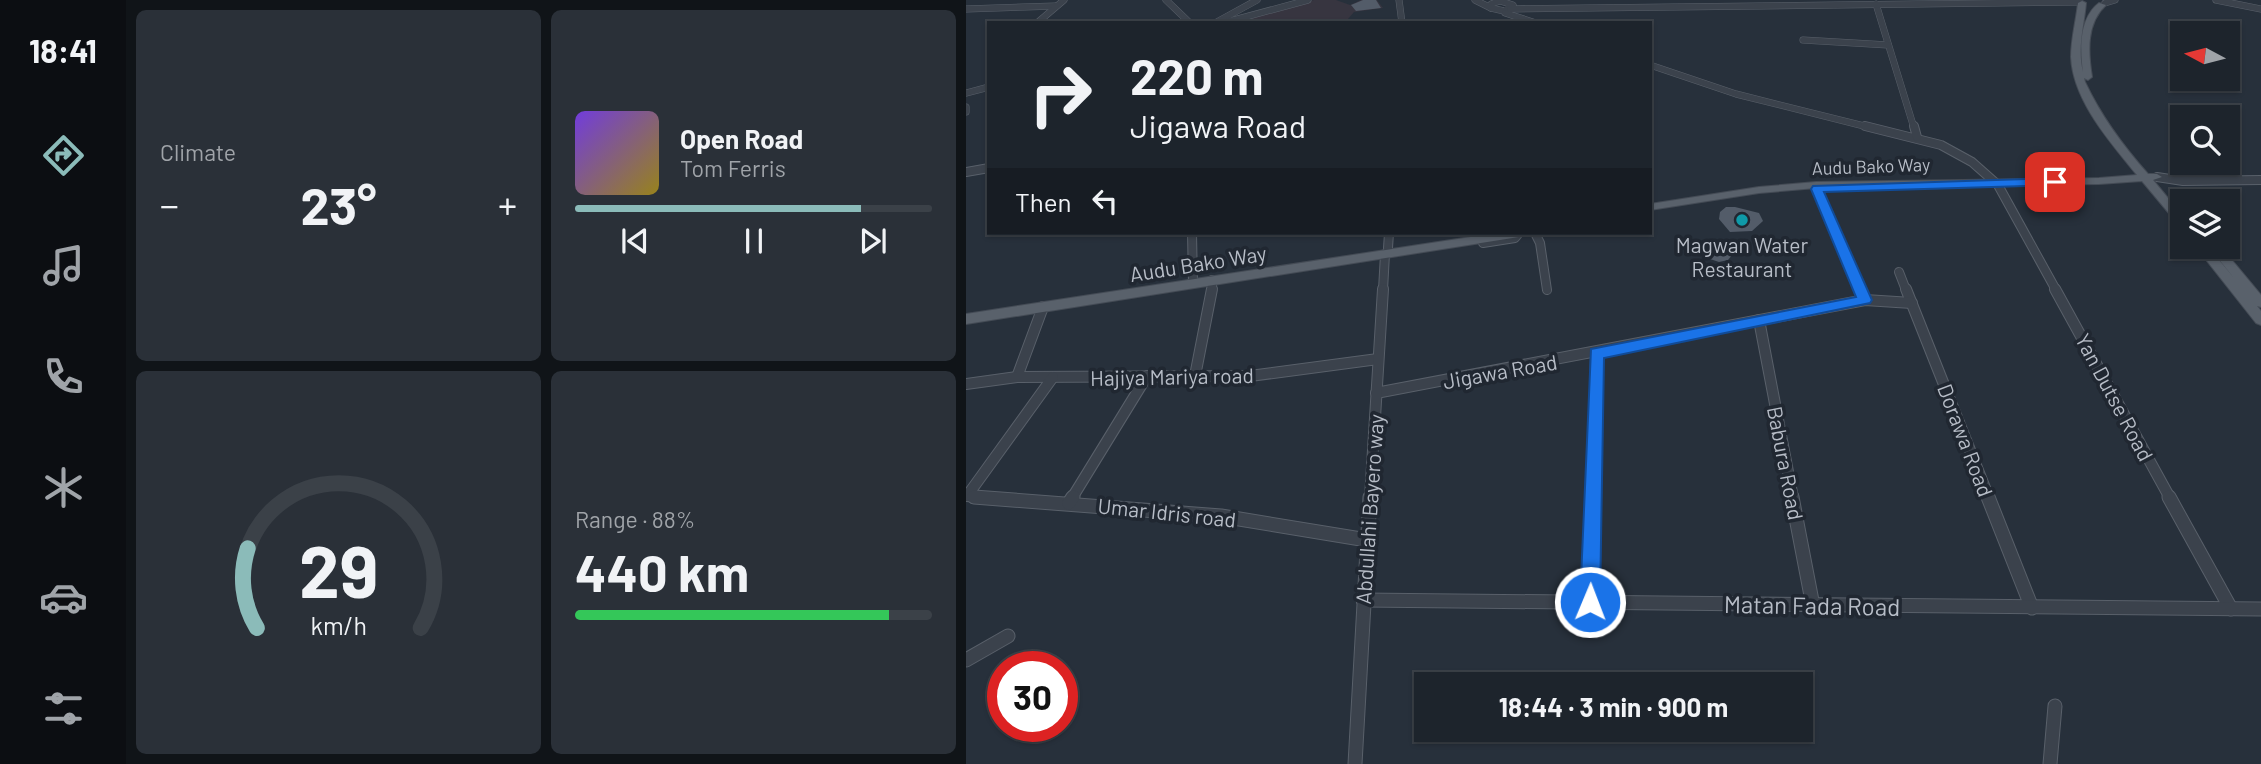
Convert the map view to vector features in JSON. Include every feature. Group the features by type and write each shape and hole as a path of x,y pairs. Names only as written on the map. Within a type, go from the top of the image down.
{"main road":[{"path":"2104,3 2079,2 2076,56 2081,85 2106,128 2170,196"},
{"path":"2104,3 2092,13 2089,26 2085,63 2090,83 2109,117 2170,204"},
{"name":"Audu Bako Way","path":"1652,209 1796,186 2155,181"},
{"name":"Audu Bako Way","path":"1652,209 1817,189 2001,183"},
{"name":"Audu Bako Way","path":"966,317 1044,307 1477,235"},
{"name":"Audu Bako Way","path":"966,317 1386,251 1507,235"},
{"path":"2212,259 2261,320"},
{"path":"2225,259 2261,303"}],"street":[{"path":"1039,21 1064,0"},
{"path":"1166,0 1188,21"},
{"path":"1218,21 1257,0"},
{"path":"1230,21 1308,0"},
{"path":"1399,0 1402,21"},
{"path":"1475,0 1490,8 1532,21"},
{"path":"1493,0 1538,6 1645,2 1984,0"},
{"path":"2104,3 2116,0"},
{"path":"2216,0 2259,8"},
{"path":"968,1 966,8 1056,6"},
{"path":"1490,8 1491,4 1510,3 2079,2"},
{"path":"1499,11 1510,3"},
{"path":"1510,3 1535,21"},
{"path":"1876,4 1917,138"},
{"path":"1803,40 1888,46"},
{"path":"1652,66 1736,93 1917,138 1953,150 2001,183"},
{"path":"966,93 987,88"},
{"path":"966,172 987,168"},
{"path":"2155,181 2261,180"},
{"name":"Yan Dutse Road","path":"2001,183 2231,609"},
{"path":"1817,189 1865,300"},
{"path":"1192,235 1193,281"},
{"name":"Abdullahi Bayero way","path":"1355,764 1378,359 1389,235"},
{"path":"1536,235 1540,243 1546,291"},
{"name":"Dorawa Road","path":"1899,272 2032,608"},
{"path":"1195,376 1212,280"},
{"name":"Jigawa Road","path":"1376,393 1596,354 1865,300 1912,303"},
{"path":"1017,377 1044,307"},
{"name":"Babura Road","path":"1759,320 1813,606"},
{"path":"1590,602 1596,354"},
{"name":"Hajiya Mariya road","path":"966,384 1017,377 1269,374 1378,359"},
{"path":"1069,503 1147,376"},
{"path":"967,496 1053,377"},
{"name":"Umar Idris road","path":"967,496 1221,516 1367,540"},
{"name":"Matan Fada Road","path":"1363,600 2261,609"},
{"path":"966,660 1008,636"},
{"path":"2050,764 2055,706"}],"shaded area":[{"path":"1314,0 1336,0 1350,5 1361,0 1377,0 1383,8 1354,12 1348,19 1354,21 1235,21"}],"building":[{"path":"1363,0 1376,0 1381,8 1356,11 1351,5"},
{"name":"Magwan Water Restaurant","path":"1726,207 1759,213 1763,221 1752,231 1730,232 1719,219 1720,212"},
{"path":"1718,244 1730,248 1733,254 1728,260 1719,262 1710,259 1706,254 1707,249"}],"place":[{"name":"Magwan Water Restaurant","path":"1742,220"}],"route":[{"path":"1590,602 1596,354 1865,300 1817,189 2055,182"}]}
